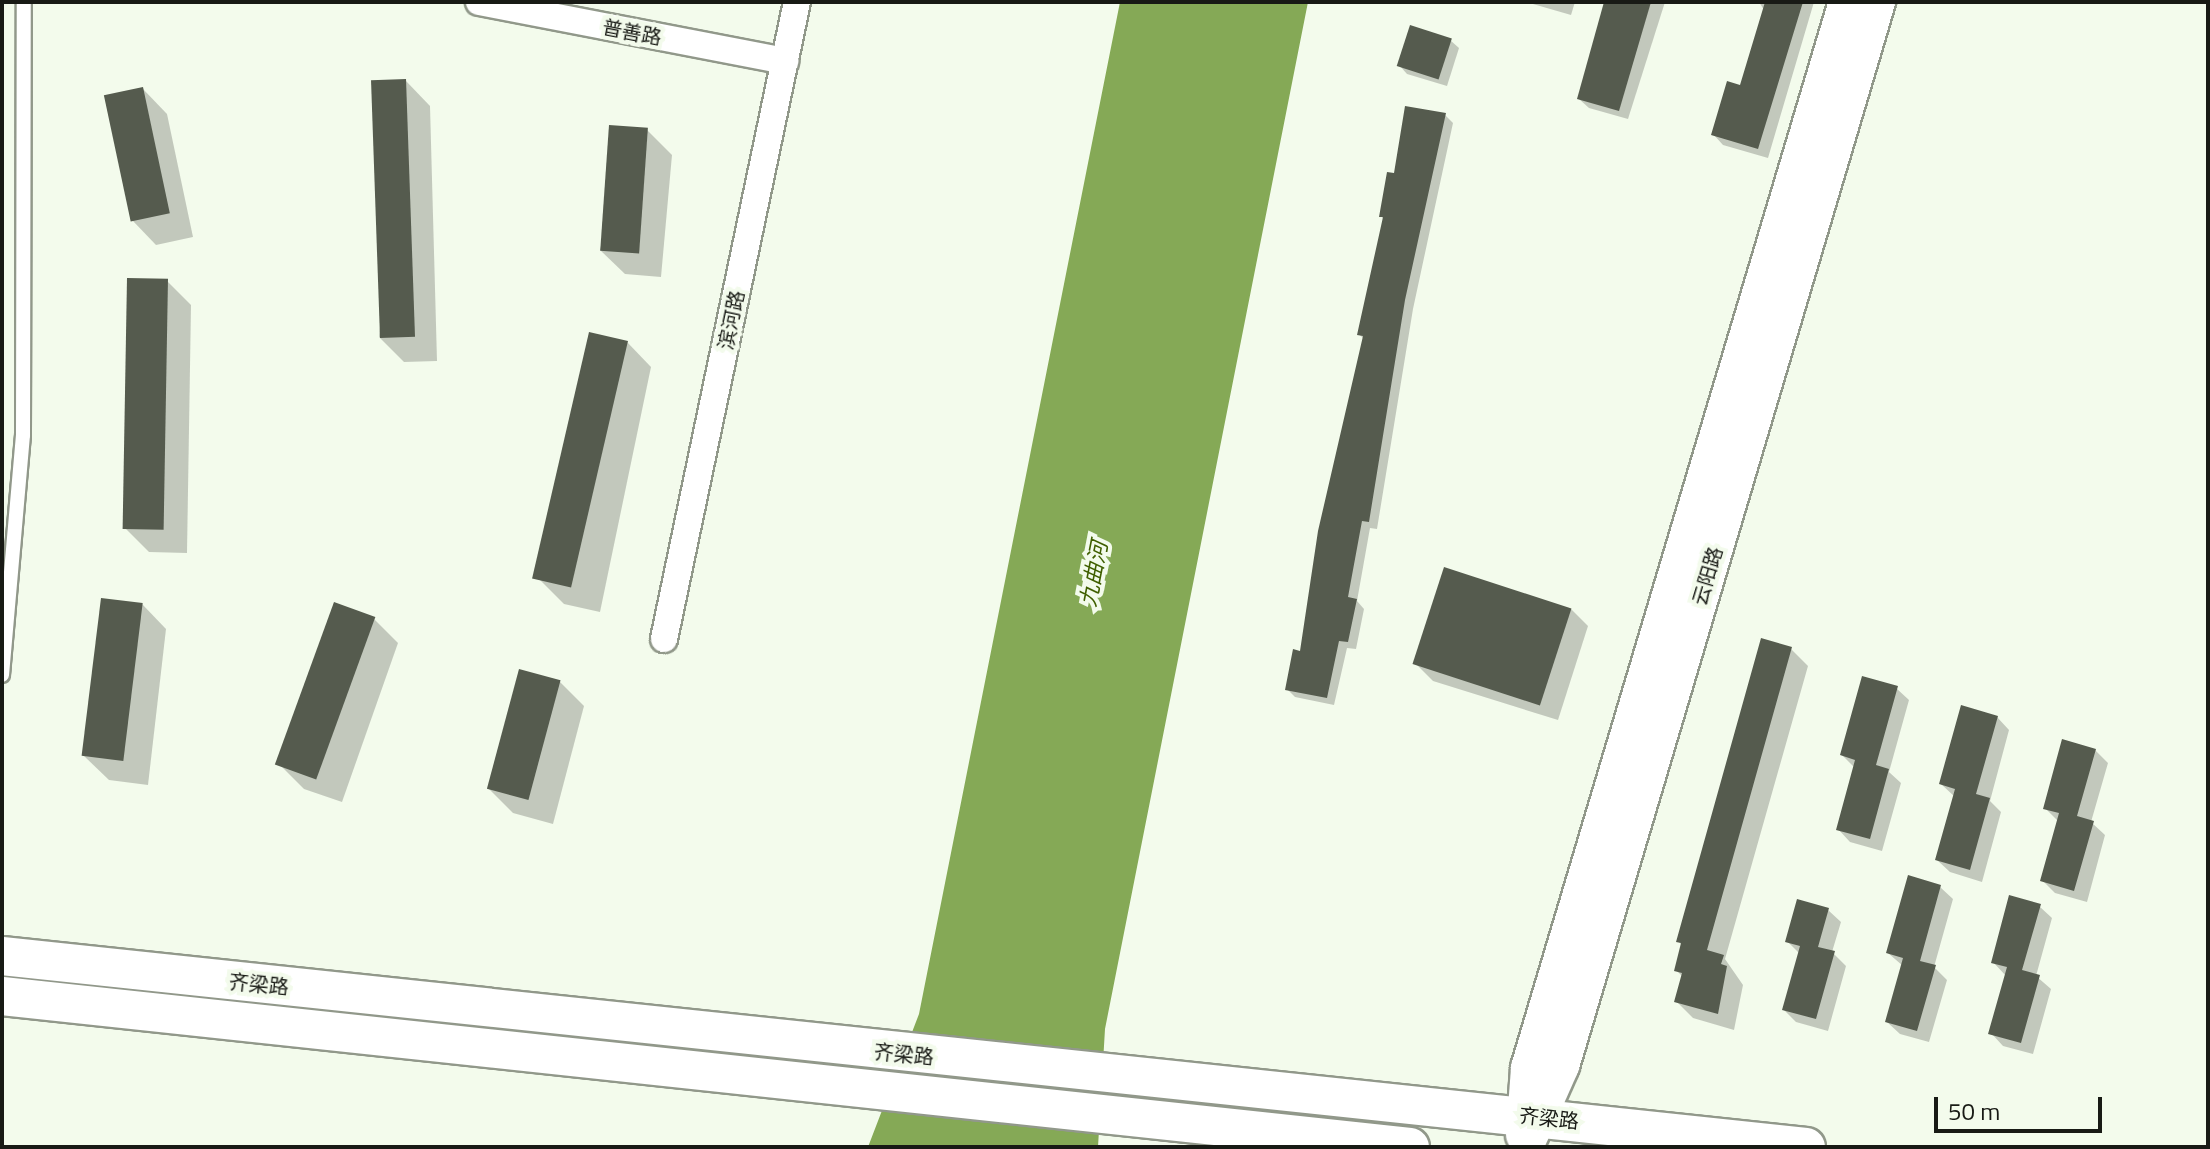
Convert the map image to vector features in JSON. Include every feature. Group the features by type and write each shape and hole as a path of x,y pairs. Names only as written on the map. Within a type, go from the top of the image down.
{"main road":[{"name":"齐梁路","path":"2,956 819,1046 1191,1083 1528,1132 1806,1147"},
{"name":"齐梁路","path":"2,996 814,1087 1410,1147"}],"street":[{"name":"普善路","path":"479,2 785,61"},
{"name":"滨河路","path":"664,639 797,2"},
{"name":"云阳路","path":"1528,1132 1528,1068 1846,2"},
{"name":"云阳路","path":"1528,1132 1562,1066 1878,2"}],"lane":[{"path":"2,675 23,435 21,3"}],"water":[{"name":"九曲河","path":"1120,2 1308,2 1105,1029 1098,1147 868,1147 919,1014"}],"building":[{"path":"1604,2 1651,2 1619,111 1577,99"},
{"path":"1765,2 1803,2 1758,149 1711,135 1727,81 1740,85"},
{"path":"1410,25 1452,39 1439,79 1397,66"},
{"path":"406,79 415,337 380,338 371,80"},
{"path":"143,87 170,213 131,221 104,95"},
{"path":"1405,106 1446,113 1405,300 1369,522 1362,521 1348,597 1357,599 1348,642 1339,641 1327,698 1285,690 1293,649 1300,651 1318,531 1363,336 1357,335 1383,217 1379,217 1387,172 1394,173"},
{"path":"609,125 648,128 639,253 600,251"},
{"path":"127,278 168,279 164,530 123,529"},
{"path":"589,332 628,341 571,588 532,579"},
{"path":"1444,567 1571,608 1540,705 1412,664"},
{"path":"101,598 143,603 123,761 82,756"},
{"path":"334,602 375,617 316,780 275,765"},
{"path":"1761,638 1792,647 1707,950 1724,955 1721,964 1727,966 1718,1014 1674,1002 1682,973 1674,971 1681,943 1676,942"},
{"path":"519,669 561,680 528,800 487,789"},
{"path":"1862,676 1898,686 1876,765 1889,769 1870,839 1836,830 1855,760 1840,755"},
{"path":"1961,705 1998,716 1976,794 1990,798 1970,870 1935,860 1955,789 1939,784"},
{"path":"2062,739 2096,749 2077,816 2094,821 2074,891 2040,881 2059,813 2043,809"},
{"path":"1908,875 1941,885 1920,961 1936,965 1917,1031 1885,1022 1903,958 1886,953"},
{"path":"2009,895 2041,904 2022,970 2040,975 2021,1043 1988,1034 2007,967 1991,963"},
{"path":"1797,899 1829,908 1818,947 1835,951 1816,1019 1782,1010 1800,946 1785,942"}]}
